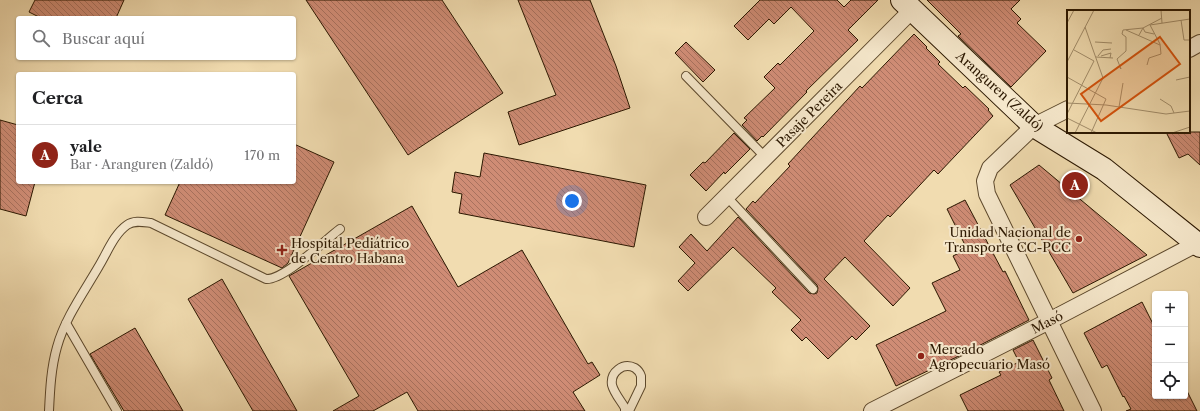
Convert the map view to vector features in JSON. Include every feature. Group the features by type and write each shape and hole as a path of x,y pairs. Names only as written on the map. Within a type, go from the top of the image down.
{"main road":[{"name":"Aranguren (Zaldó)","path":"907,5 1034,126 1104,169 1199,244"}],"street":[{"name":"Pasaje Pereira","path":"706,217 766,158 907,5"},
{"path":"1190,48 1200,43"},
{"path":"1067,110 1034,126 990,168 985,181 986,194 1093,411"},
{"name":"Masó","path":"872,411 1199,244"}],"lane":[{"path":"686,76 766,158"},
{"path":"727,197 813,289"},
{"path":"49,411 52,370 57,346 66,323 115,240 126,226 133,222 151,223 266,279 271,279 287,272 340,229"},
{"path":"66,323 117,411"},
{"path":"625,411 625,408 614,389 612,378 615,372 621,367 626,366 636,369 641,376 641,386 629,411"}],"building":[{"path":"35,0 124,0 117,16 37,16 29,12"},
{"path":"306,0 442,0 503,93 408,155"},
{"path":"518,0 590,0 616,66 630,108 519,145 508,112 556,95"},
{"path":"760,0 837,0 844,7 851,0 878,0 848,30 858,40 806,91 807,92 763,137 762,136 757,141 742,125 747,120 744,118 775,88 764,77 778,63 780,65 814,31 791,7 774,24 769,19 748,40 734,26"},
{"path":"927,0 1020,0 1011,9 1021,19 1017,23 1046,51 1011,87 958,36 961,34"},
{"path":"914,34 940,62 938,64 963,88 965,86 989,109 988,110 993,116 938,174 934,170 890,217 888,215 864,241 910,288 893,306 845,257 824,279 870,326 856,340 852,336 828,359 806,337 802,341 791,330 801,320 772,292 776,288 733,247 688,291 678,281 695,263 679,247 691,234 707,251 738,217 809,293 817,293 817,285 746,209 753,201 755,203 790,166 788,164 860,86 862,88"},
{"path":"686,42 715,70 703,82 675,53"},
{"path":"0,120 16,124 16,184 34,184 26,216 0,209"},
{"path":"1200,132 1200,165 1188,154 1179,158 1166,133"},
{"path":"734,133 750,149 725,174 724,172 706,191 690,175 703,162 705,163"},
{"path":"296,145 334,162 288,263 282,268 165,215 179,184 296,184"},
{"path":"484,153 646,185 634,247 459,213 462,194 452,192 455,172 480,177"},
{"path":"1039,165 1147,255 1073,293 1010,185"},
{"path":"965,200 1003,272 1005,271 1029,320 896,386 876,345 946,311 932,283 960,270 953,256 967,249 947,209"},
{"path":"412,206 458,287 522,250 588,364 592,362 600,375 573,392 585,411 418,411 407,392 373,411 333,411 359,396 289,276"},
{"path":"222,279 297,411 253,411 188,299"},
{"path":"1142,302 1152,322 1152,399 1188,399 1188,393 1197,411 1126,411 1131,409 1124,396 1123,397 1107,365 1102,368 1084,333"},
{"path":"135,328 183,411 124,411 90,354"},
{"path":"1033,340 1052,378 1049,380 1064,411 968,411 960,395 1001,375 999,372 1019,362 1013,350"}],"place":[{"name":"yale","path":"1075,185"},
{"name":"Unidad Nacional de Transporte CC-PCC","path":"1079,239"},
{"name":"Hospital Pediátrico de Centro Habana","path":"282,250"},
{"name":"Mercado Agropecuario Masó","path":"921,356"}]}
